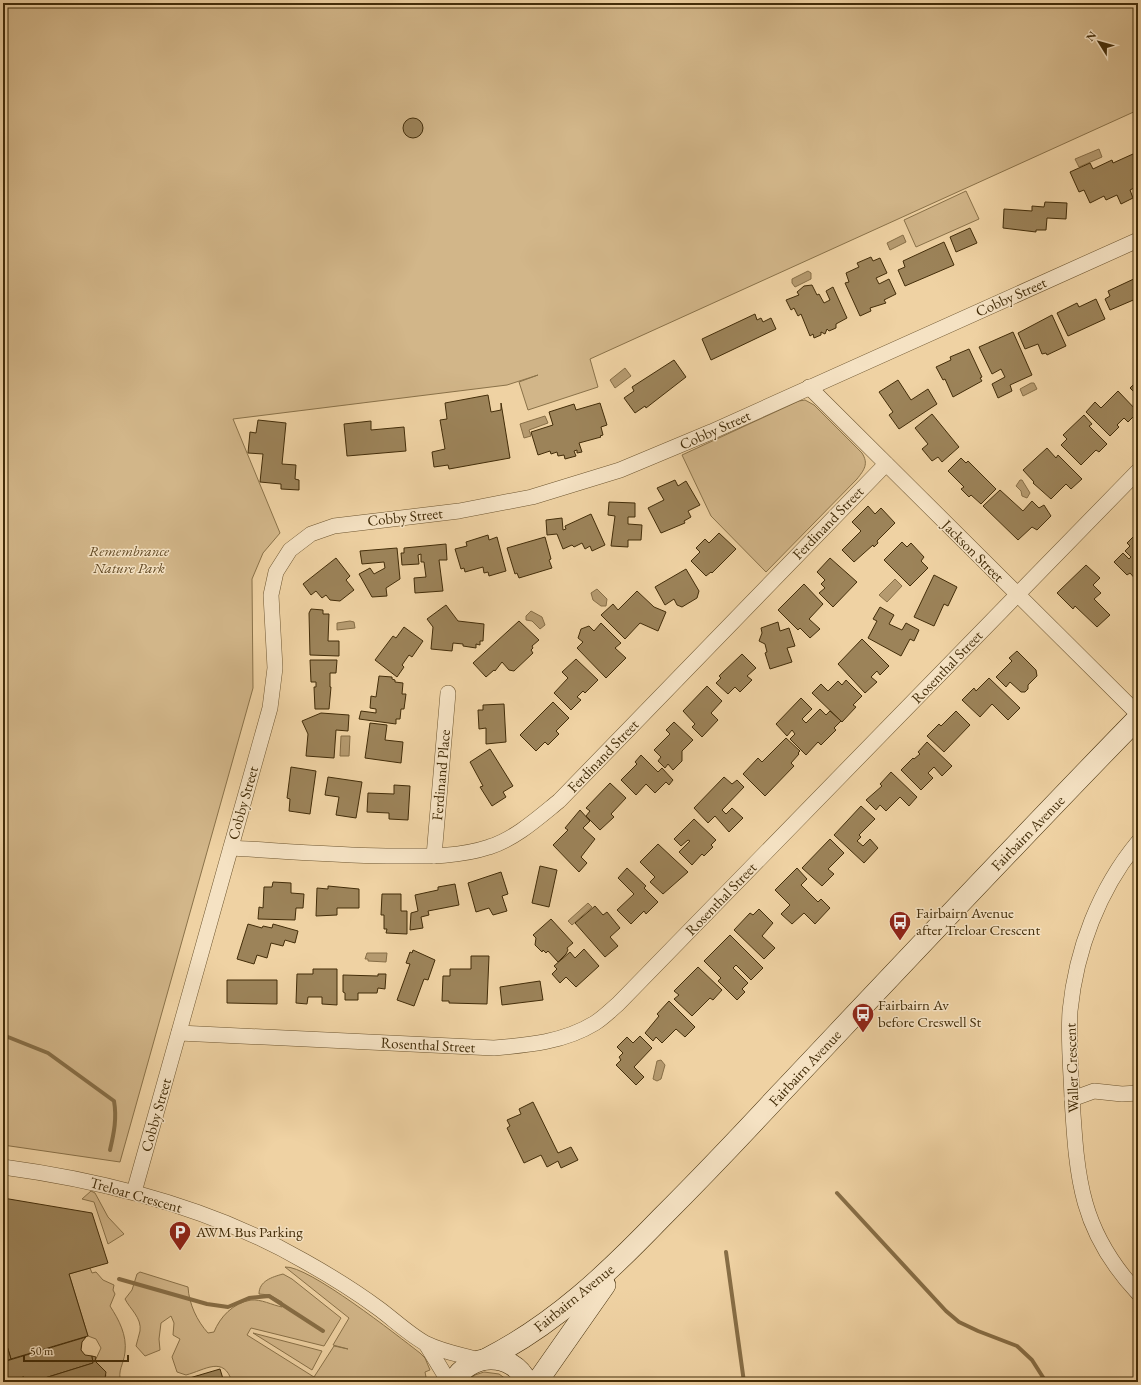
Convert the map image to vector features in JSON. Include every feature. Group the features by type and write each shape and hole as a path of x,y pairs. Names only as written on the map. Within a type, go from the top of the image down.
{"main road":[{"name":"Fairbairn Avenue","path":"453,1382 460,1371 528,1336 559,1314 605,1275 718,1160 1138,718"},
{"name":"Fairbairn Avenue","path":"537,1382 620,1266 654,1226"},
{"path":"482,1359 499,1359 512,1365 522,1374 527,1382"}],"street":[{"name":"Cobby Street","path":"134,1192 270,708 275,668 271,595 276,572 290,550 310,534 334,526 459,511 532,497 620,470 712,432 1138,240"},
{"name":"Jackson Street","path":"809,387 1138,714"},
{"name":"Ferdinand Street","path":"231,848 340,855 434,856 458,854 489,847 523,830 559,801 886,464"},
{"name":"Rosenthal Street","path":"179,1033 494,1048 540,1044 570,1036 596,1023 618,1004 1138,470"},
{"name":"Ferdinand Place","path":"434,856 448,693"},
{"name":"Waller Crescent","path":"1138,842 1126,856 1103,896 1080,952 1070,1011 1069,1041 1076,1161 1085,1205 1095,1234 1106,1253 1138,1294"},
{"path":"1072,1099 1094,1091 1122,1094 1138,1093"},
{"name":"Treloar Crescent","path":"3,1166 57,1174 134,1192 202,1214 291,1254 378,1307 426,1344 449,1382"},
{"name":"Treloar Crescent","path":"426,1344 482,1359"}],"green space":[{"name":"Remembrance Nature Park","path":"3,3 1138,3 1138,110 590,359 598,387 528,410 519,382 538,375 507,385 233,419 280,533 263,553 252,579 253,688 120,1162 3,1145"},
{"path":"966,191 979,219 916,247 904,220"},
{"path":"805,400 814,405 862,453 865,460 865,467 857,479 766,572 711,516 682,455 799,401"},
{"path":"91,1191 95,1193 108,1217 124,1234 108,1244 94,1202 82,1199"},
{"path":"285,1267 297,1269 332,1289 374,1318 420,1353 425,1358 430,1370 425,1372 427,1382 232,1382 229,1374 224,1369 213,1366 186,1375 177,1372 172,1357 180,1339 173,1335 174,1323 171,1316 161,1323 159,1339 160,1350 145,1356 136,1346 140,1326 135,1314 125,1299 132,1290 137,1274 140,1272 188,1287 194,1312 208,1333 214,1332 224,1316 238,1304 251,1300 259,1300 282,1307 282,1302 270,1295 259,1294 261,1286 267,1280 283,1274 292,1279 341,1318 324,1346 251,1328 247,1335 314,1377 334,1346 348,1349 333,1345 349,1318"},
{"path":"90,1268 92,1273 96,1272 103,1280 114,1285 113,1290 115,1294 110,1306 122,1328 125,1340 124,1356 120,1371 121,1382 93,1382 105,1378 106,1375 95,1361 101,1348 96,1339 88,1336 69,1274"},
{"path":"253,1333 322,1351 312,1370"},
{"path":"484,1372 499,1374 510,1382 465,1382 475,1375"}],"shaded area":[{"path":"1099,149 1102,157 1079,167 1075,159"},
{"path":"903,235 906,242 890,250 887,243"},
{"path":"808,271 811,273 811,279 795,287 792,283 792,279"},
{"path":"625,368 631,376 615,388 610,380"},
{"path":"1034,383 1037,389 1023,396 1020,389"},
{"path":"545,416 548,423 529,430 531,436 524,438 520,424"},
{"path":"1020,480 1022,480 1030,493 1027,498 1022,496 1021,491 1016,486"},
{"path":"895,579 902,586 887,602 879,595"},
{"path":"597,589 607,599 606,606 601,606 593,600 591,593"},
{"path":"531,611 542,617 545,625 540,629 532,621 526,620 526,616"},
{"path":"350,621 354,622 355,628 337,630 337,623"},
{"path":"341,736 350,736 349,756 340,756"},
{"path":"588,903 592,907 572,925 568,921"},
{"path":"367,953 387,953 386,962 368,961 368,959 365,959"},
{"path":"661,1060 665,1065 661,1079 657,1081 653,1079 657,1061"}],"building":[{"path":"409,118 417,118 423,124 423,132 417,138 409,138 403,132 403,124"},
{"path":"1133,154 1134,157 1138,155 1138,186 1130,190 1133,198 1121,204 1117,195 1106,200 1104,196 1090,203 1084,190 1079,192 1070,172 1090,163 1093,169 1112,160 1113,163"},
{"path":"1045,202 1067,203 1066,219 1047,218 1046,230 1036,230 1036,232 1003,228 1004,209 1032,211 1032,206 1044,207"},
{"path":"970,228 977,243 956,252 950,237"},
{"path":"944,242 954,265 905,286 898,270 905,267 903,261"},
{"path":"871,257 873,261 880,258 887,273 876,278 879,284 889,279 896,294 884,300 886,303 870,308 871,311 860,316 845,283 849,282 846,273 859,267 857,263"},
{"path":"1138,277 1138,298 1110,310 1105,299 1110,296 1108,291"},
{"path":"812,285 817,295 819,294 824,303 830,300 826,291 833,287 847,318 836,324 836,328 829,331 827,329 825,334 821,332 821,335 814,338 813,334 810,336 801,314 798,316 794,308 791,310 786,300 799,295 797,292 804,286"},
{"path":"1096,299 1105,319 1068,336 1057,313 1077,303 1079,307"},
{"path":"755,314 757,320 761,318 763,322 771,318 776,329 711,360 702,339"},
{"path":"1052,315 1066,346 1047,355 1046,353 1042,354 1038,344 1025,349 1018,333"},
{"path":"1013,332 1032,375 1010,385 1012,391 998,398 992,384 1005,377 1001,369 992,374 979,347"},
{"path":"969,349 982,377 980,378 982,381 953,397 945,379 943,380 936,367 951,360 950,357"},
{"path":"674,360 686,377 646,408 645,406 635,413 624,398 634,391 632,387"},
{"path":"898,380 911,400 928,389 937,404 899,429 889,415 893,412 879,392"},
{"path":"1138,380 1138,396 1130,388"},
{"path":"1118,391 1138,412 1128,422 1124,418 1117,425 1119,427 1110,436 1086,412 1095,402 1101,408"},
{"path":"488,395 491,412 501,410 501,403 510,458 449,469 448,465 434,467 432,452 445,449 440,420 447,419 445,403"},
{"path":"600,403 607,425 601,427 603,435 600,436 601,437 579,443 582,452 577,453 577,450 574,451 576,456 565,459 564,455 558,456 557,452 551,454 550,451 538,455 531,432 553,425 549,412 574,404 576,410"},
{"path":"932,414 959,447 942,462 938,457 932,461 922,449 928,444 915,428"},
{"path":"1084,415 1092,424 1089,426 1107,444 1099,452 1096,450 1081,465 1061,445 1067,439 1063,435"},
{"path":"258,420 286,423 282,464 296,465 295,479 299,480 299,490 281,489 281,484 260,482 263,454 248,453 250,432 256,433"},
{"path":"371,421 371,430 404,427 406,451 347,456 344,424"},
{"path":"1047,448 1056,458 1058,455 1082,479 1071,489 1066,484 1051,499 1033,483 1034,482 1023,470"},
{"path":"961,458 966,463 968,461 996,489 981,504 971,495 969,497 961,489 964,487 948,471"},
{"path":"675,480 678,486 686,481 700,505 688,511 691,517 684,521 685,523 661,533 648,508 664,500 657,488"},
{"path":"1000,490 1023,511 1032,501 1039,508 1044,505 1051,516 1037,530 1032,527 1018,540 983,506"},
{"path":"609,502 635,503 635,517 628,517 628,524 642,525 641,540 628,540 628,547 611,546 615,516 608,515"},
{"path":"868,506 875,514 881,508 895,523 877,541 878,543 874,547 873,545 854,562 842,550 861,531 852,522"},
{"path":"591,514 605,545 592,551 590,546 585,549 582,543 574,547 572,545 563,549 557,534 547,535 546,520 562,518 563,530 566,529 565,526"},
{"path":"719,533 736,549 712,573 711,572 706,576 691,561 700,552 696,548 705,539 709,543"},
{"path":"1136,534 1138,537 1138,582 1130,573 1127,575 1114,562 1123,553 1129,559 1131,557 1125,551 1130,546 1127,543"},
{"path":"488,535 489,540 497,537 506,571 489,576 488,572 484,573 483,567 465,572 464,568 461,569 455,549 467,546 466,542"},
{"path":"545,537 552,568 519,578 517,573 515,574 507,548"},
{"path":"902,542 907,547 911,543 924,557 921,561 928,568 910,586 884,560"},
{"path":"446,544 447,560 439,560 443,591 415,593 414,578 426,577 424,562 421,562 421,554 418,555 419,564 402,565 401,553 404,553 404,548"},
{"path":"397,548 400,579 386,588 387,596 372,597 359,574 370,568 374,574 385,568 384,562 362,564 360,551"},
{"path":"336,558 350,576 346,580 354,590 340,601 330,600 326,595 322,598 316,591 311,595 303,584"},
{"path":"830,558 857,582 833,607 819,593 825,588 821,584 825,580 817,572"},
{"path":"1086,565 1100,578 1093,585 1101,593 1094,599 1110,615 1097,627 1075,606 1073,609 1057,593"},
{"path":"686,569 699,591 697,598 682,607 677,605 674,599 665,605 655,587"},
{"path":"934,575 957,587 948,606 944,604 934,626 914,617"},
{"path":"804,584 823,604 809,619 820,629 810,638 800,628 798,630 778,610"},
{"path":"637,591 654,607 666,612 658,631 640,623 625,639 601,615 613,604 618,610"},
{"path":"446,605 458,621 484,624 483,641 480,641 480,645 476,644 476,648 453,643 452,651 431,649 433,627 427,619"},
{"path":"880,607 894,615 889,624 902,630 906,623 919,630 914,641 910,639 901,656 868,638 877,621 873,619"},
{"path":"311,609 323,610 323,614 329,614 328,641 339,641 339,656 310,655 309,613"},
{"path":"519,621 539,640 532,646 533,648 531,650 533,653 514,671 509,670 502,662 495,671 494,670 486,677 473,663"},
{"path":"778,622 780,631 789,628 795,646 787,648 792,662 770,669 765,653 767,652 765,644 759,641 762,633 761,628"},
{"path":"601,623 621,643 615,648 626,658 606,678 577,648 583,642 578,638 581,629 589,626 594,631"},
{"path":"404,627 423,641 412,657 409,655 402,665 404,667 397,677 375,660 393,636 396,638"},
{"path":"862,639 889,666 880,675 877,671 871,677 877,682 865,693 838,664"},
{"path":"1017,651 1036,670 1037,676 1028,685 1028,689 1025,692 1021,692 1010,682 1006,687 996,677 1012,661 1009,658"},
{"path":"742,654 756,668 747,676 752,680 740,692 735,687 728,694 716,683 721,678 719,676"},
{"path":"576,659 598,680 585,693 583,691 577,697 581,700 571,710 554,693 568,678 562,672"},
{"path":"310,660 337,660 336,673 330,673 331,687 329,709 315,709 314,687 316,687 316,682 311,682"},
{"path":"379,676 392,677 395,682 403,683 402,694 406,694 404,709 401,709 400,719 396,719 396,724 359,719 361,711 376,713 376,709 370,708 371,696 376,697"},
{"path":"989,678 1020,708 1008,720 992,704 980,717 962,700 974,688 976,691"},
{"path":"846,680 862,696 853,705 856,707 842,722 812,693 821,684 828,691 838,681 842,685"},
{"path":"707,686 722,701 711,713 718,720 702,737 692,727 695,724 683,711"},
{"path":"801,698 812,709 802,719 806,723 820,709 826,715 830,711 841,721 834,728 836,730 821,745 818,742 806,755 790,739 795,734 792,730 787,736 776,724"},
{"path":"553,702 569,718 556,731 559,734 548,745 545,742 536,751 520,735"},
{"path":"504,704 506,742 486,744 486,728 479,729 478,710 483,710 483,705"},
{"path":"956,711 970,725 944,752 927,736 939,724 941,726"},
{"path":"321,713 349,715 348,731 336,730 334,758 306,756 308,734 302,721"},
{"path":"674,722 693,740 682,751 682,761 673,770 668,764 665,768 658,761 661,757 654,750 670,734 666,730"},
{"path":"370,723 387,725 385,740 403,742 401,763 365,758"},
{"path":"786,738 800,751 798,753 799,754 791,763 794,766 765,796 743,774 758,758 762,762"},
{"path":"927,742 952,766 942,776 934,767 928,773 933,778 921,790 901,770 913,758 914,759 920,754 918,752"},
{"path":"490,749 513,786 503,792 506,797 492,806 480,787 483,786 470,762"},
{"path":"641,755 658,772 662,768 673,780 669,785 666,782 655,793 646,784 636,795 621,780 637,764 635,762"},
{"path":"291,767 316,771 310,814 289,811 290,799 287,798"},
{"path":"891,772 917,797 909,806 900,797 886,811 880,805 876,810 866,800 882,786 880,784"},
{"path":"328,777 362,782 356,818 336,815 339,797 325,795"},
{"path":"724,777 732,784 737,780 744,787 722,810 726,814 732,808 743,818 729,832 715,816 708,823 694,808"},
{"path":"610,783 626,798 611,814 614,817 600,830 586,816 590,811 586,808"},
{"path":"394,785 410,786 408,820 389,819 389,813 367,812 368,793 394,794"},
{"path":"861,806 875,819 859,835 861,837 857,841 863,846 870,839 878,848 864,863 834,835"},
{"path":"580,810 590,821 583,828 595,839 581,857 587,863 579,872 553,845 568,830 565,828"},
{"path":"694,819 716,840 711,845 713,847 704,856 702,854 692,865 679,852 690,841 688,840 681,846 674,839"},
{"path":"830,839 844,853 828,869 834,874 822,886 802,868"},
{"path":"658,844 688,872 663,894 650,882 655,877 640,862"},
{"path":"540,866 557,870 549,907 532,903"},
{"path":"627,868 646,886 644,888 658,902 646,914 644,911 631,924 617,910 634,894 618,878"},
{"path":"797,868 807,879 801,885 818,902 821,899 830,908 815,924 804,913 792,924 781,914 790,905 775,890"},
{"path":"501,872 508,894 502,896 507,911 493,915 489,908 476,912 468,883"},
{"path":"273,882 291,883 291,893 304,894 303,908 296,908 295,920 258,919 259,907 263,908 264,887 272,887"},
{"path":"455,884 459,905 428,911 429,915 421,917 423,928 410,930 411,913 418,911 415,895 438,890 438,887"},
{"path":"328,886 359,889 359,908 337,908 337,915 316,916 317,888 328,889"},
{"path":"382,894 401,894 401,911 407,911 407,934 386,933 387,929 384,929 384,915 381,915"},
{"path":"595,906 603,915 607,912 620,928 610,937 618,946 605,957 575,923"},
{"path":"759,909 773,923 762,936 775,948 764,959 734,930 750,913 753,915"},
{"path":"551,919 573,943 567,948 568,950 566,954 558,962 548,951 546,953 543,950 542,952 535,945 536,938 533,935"},
{"path":"248,924 262,928 263,926 272,928 273,924 298,931 295,943 285,940 283,946 271,943 267,958 257,955 254,964 237,959"},
{"path":"730,935 763,968 751,980 736,965 733,968 748,983 742,989 745,992 737,1000 718,981 721,978 704,961"},
{"path":"584,949 599,966 576,987 566,977 560,983 552,974 557,969 554,966 570,952 575,958"},
{"path":"413,950 435,960 428,980 424,979 414,1006 397,1000 410,964 406,963 410,952 412,953"},
{"path":"471,956 489,956 487,1004 449,1003 449,1001 442,1001 443,976 450,976 450,969 471,969"},
{"path":"698,967 722,990 713,1000 710,998 692,1016 674,999 679,995 674,991"},
{"path":"313,969 337,969 337,1005 322,1004 322,997 308,997 307,1004 296,1003 297,974 313,974"},
{"path":"378,974 386,974 385,989 378,988 377,993 358,993 358,1000 345,1000 345,993 343,992 343,975 378,976"},
{"path":"227,980 277,980 277,1004 227,1003"},
{"path":"540,981 543,1000 502,1005 500,987"},
{"path":"669,1001 695,1027 685,1037 676,1029 662,1043 656,1037 653,1041 645,1033 659,1016 657,1014"},
{"path":"640,1036 652,1048 634,1067 644,1077 636,1085 616,1065 621,1060 619,1057 623,1053 617,1047 627,1037 633,1043"},
{"path":"533,1102 558,1153 571,1147 578,1160 561,1168 558,1161 547,1167 541,1155 524,1163 507,1128 510,1126 507,1120 521,1114 519,1109"},
{"path":"3,1198 92,1213 108,1263 69,1274 88,1336 11,1359 3,1333"},
{"path":"3,1333 11,1359 3,1362"},
{"path":"86,1337 82,1342 81,1350 85,1355 92,1356 93,1363 32,1382 26,1382 24,1377 14,1379 15,1382 3,1382 3,1362"},
{"path":"92,1356 96,1357 95,1361 106,1372 105,1378 101,1380 93,1382 32,1382 93,1363"},
{"path":"220,1369 224,1382 176,1382"},
{"path":"24,1377 26,1382 15,1382 14,1379"}],"waterway":[{"path":"3,1035 48,1053 114,1101 115,1126 110,1150"},
{"path":"837,1193 946,1311 959,1322 1017,1346 1032,1360 1046,1382"},
{"path":"726,1252 744,1382"},
{"path":"119,1279 207,1304 228,1307 249,1298 269,1296 323,1331"}],"place":[{"name":"Fairbairn Avenue after Treloar Crescent","path":"900,942"},
{"name":"Fairbairn Av before Creswell St","path":"863,1034"},
{"name":"AWM Bus Parking","path":"180,1252"}]}
